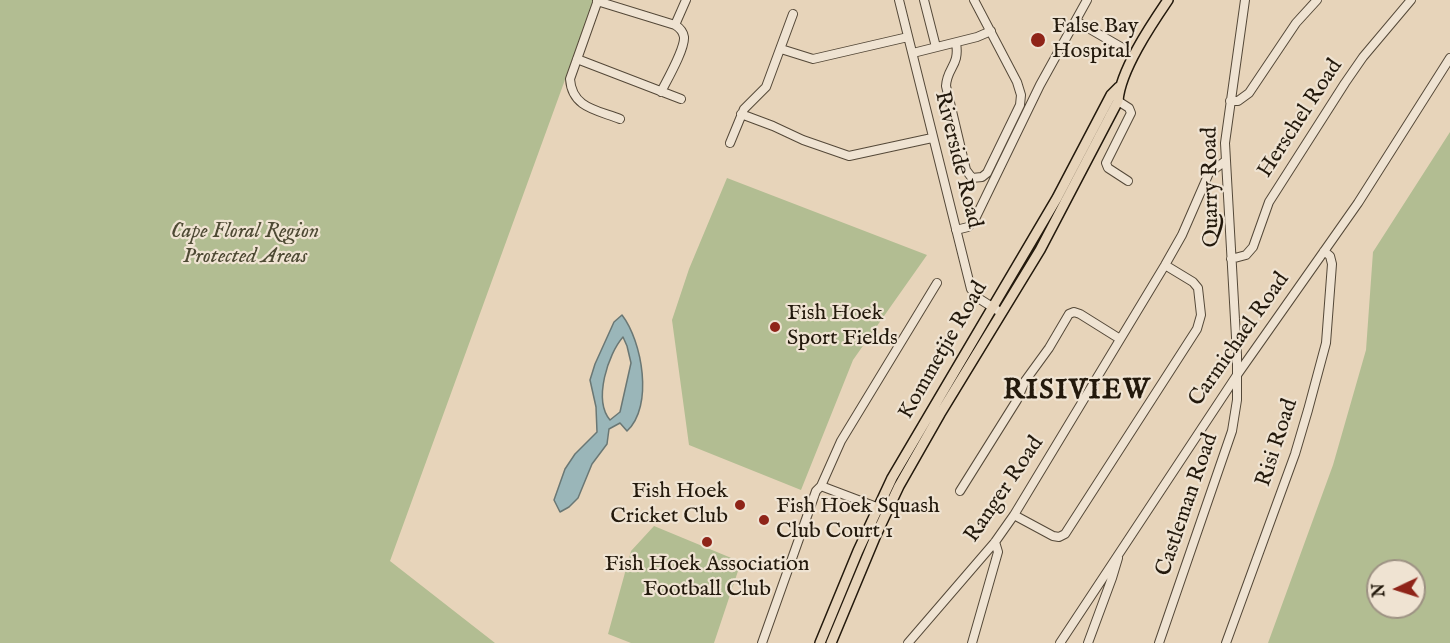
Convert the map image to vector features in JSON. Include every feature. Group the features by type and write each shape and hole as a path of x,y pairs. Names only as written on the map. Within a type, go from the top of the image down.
{"main road":[{"name":"Kommetjie Road","path":"831,643 892,478 1057,198 1111,95 1119,87 1168,0"},
{"name":"Kommetjie Road","path":"820,643 882,508 1040,250 1118,101 1119,87"}],"street":[{"path":"620,119 583,104 576,99 571,90 570,79 598,0 675,26 683,33 683,42 661,92"},
{"path":"675,26 686,0"},
{"name":"Riverside Road","path":"899,0 971,289 978,298 1002,313"},
{"path":"924,0 936,47"},
{"path":"956,43 957,57 947,75 946,86 966,170 972,178 982,177 987,173 1020,105 1020,89 974,0"},
{"path":"956,230 968,227 974,221 1040,85 1087,0"},
{"name":"Quarry Road","path":"1237,375 1224,162 1230,101 1245,0"},
{"path":"1230,101 1238,101 1249,93 1296,23 1317,0"},
{"name":"Herschel Road","path":"1231,258 1246,255 1253,247 1266,209 1282,182 1359,62 1411,0"},
{"path":"730,143 746,105 766,87 793,14"},
{"path":"1076,21 1121,47"},
{"path":"913,53 991,32"},
{"path":"781,49 813,59 908,37"},
{"name":"Carmichael Road","path":"1060,643 1237,375 1363,196 1450,58"},
{"path":"577,59 681,99"},
{"path":"1118,101 1129,108 1131,113 1106,163 1108,168 1128,181"},
{"path":"741,114 797,138 849,156 860,156 932,138"},
{"name":"Ranger Road","path":"908,643 995,542 1014,515 1166,265 1209,173 1224,162"},
{"name":"Risi Road","path":"1226,643 1295,454 1326,343 1332,264 1330,256 1324,251"},
{"path":"1014,515 1053,536 1059,537 1065,534 1197,329 1202,315 1198,288 1193,282 1166,265"},
{"path":"762,643 816,491 821,486 841,441 937,283"},
{"path":"960,491 1017,400 1025,381 1049,348 1069,314 1074,312 1080,314 1120,339"},
{"name":"Castleman Road","path":"1159,643 1232,431 1237,400 1237,375"},
{"path":"821,486 882,508"},
{"path":"972,643 998,552 995,542"},
{"path":"1088,643 1114,573 1118,554"}],"green space":[{"name":"Cape Floral Region Protected Areas","path":"0,0 594,0 390,561 495,643 0,643"},
{"path":"1450,132 1450,643 1268,643 1333,465 1366,350 1373,252"},
{"name":"Fish Hoek Sport Fields","path":"727,178 927,255 853,360 801,490 689,445 672,320 689,269"},
{"path":"654,526 741,562 714,643 631,643 608,634 631,551"}],"water":[{"path":"622,315 635,341 642,373 643,390 640,406 635,420 627,431 620,423 609,429 607,444 592,464 578,498 560,512 554,500 565,469 575,454 597,432 596,407 590,380 614,322","holes":["623,337 631,363 620,412 610,420 603,401 605,377 612,354"]}],"place":[{"name":"False Bay Hospital","path":"1038,40"},
{"name":"Fish Hoek Sport Fields","path":"775,327"},
{"name":"Fish Hoek Cricket Club","path":"740,505"},
{"name":"Fish Hoek Squash Club Court 1","path":"764,520"},
{"name":"Fish Hoek Association Football Club","path":"707,542"}],"district":[{"name":"RISIVIEW","path":"1077,392"}]}
